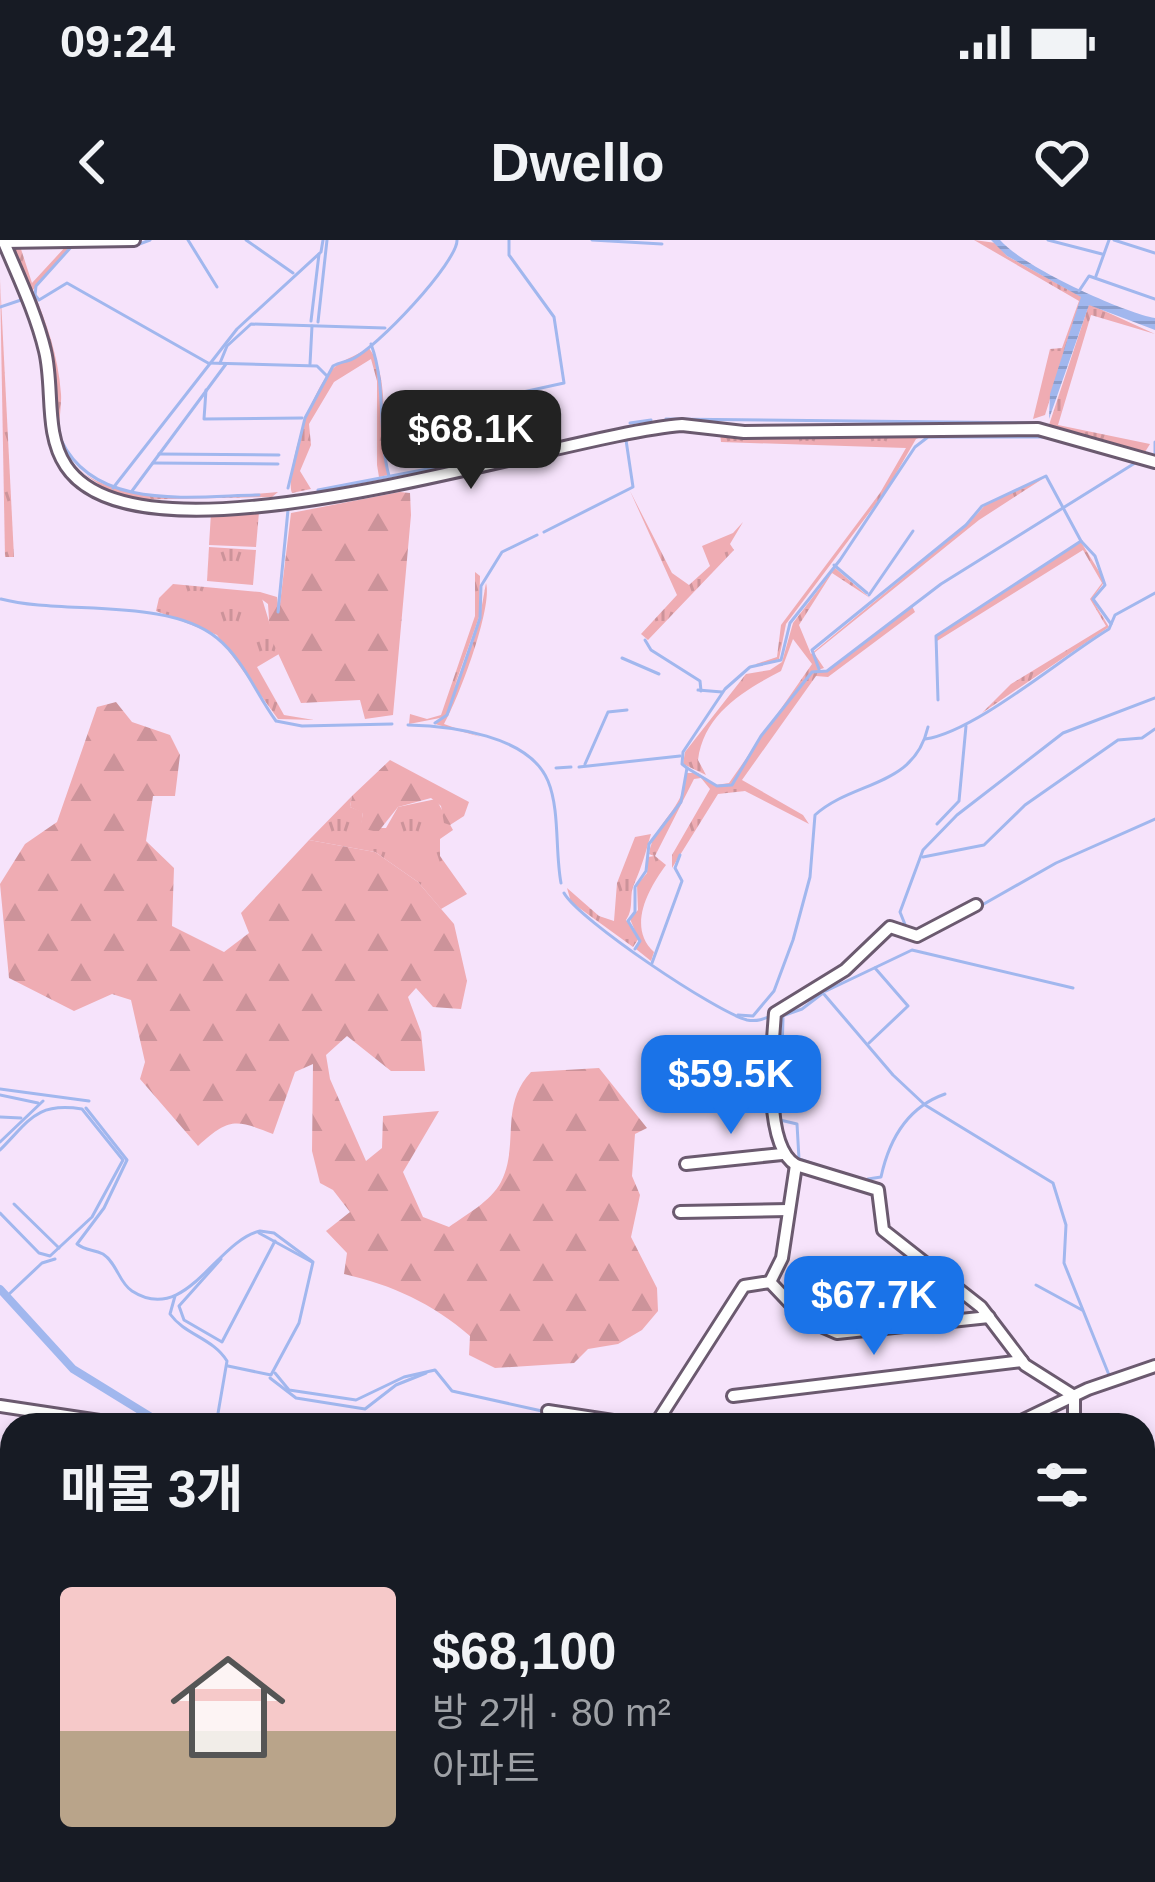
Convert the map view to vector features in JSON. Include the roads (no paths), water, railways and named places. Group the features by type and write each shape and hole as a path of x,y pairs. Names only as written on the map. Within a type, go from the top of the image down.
{"street":[{"path":"134,240 3,241 44,344 58,452 78,482 122,505 307,502 682,425 745,432 1038,429 1155,462"},
{"path":"976,905 917,935 890,927 845,970 775,1013 773,1111 782,1154 796,1165 878,1190 883,1230 989,1317 1022,1361 1074,1396"},
{"path":"686,1163 782,1154"},
{"path":"770,1282 782,1258 796,1165"},
{"path":"680,1212 789,1210"},
{"path":"770,1282 805,1319 837,1333 989,1317"},
{"path":"663,1413 744,1286 770,1282"},
{"path":"733,1396 1022,1361"},
{"path":"1038,1413 1155,1366"},
{"path":"1074,1396 1074,1413"},
{"path":"0,1406 46,1413"},
{"path":"548,1412 555,1413"}],"water":[{"path":"991,240 1000,240 1029,263 1074,287 1155,318 1155,330 1089,305 1049,419 1050,394 1081,297 1007,256"}],"waterway":[{"path":"99,246 134,246 150,240"},
{"path":"188,240 217,287"},
{"path":"246,240 293,273"},
{"path":"113,488 237,329 321,252 323,240"},
{"path":"318,322 327,240"},
{"path":"288,488 305,418 333,366 362,353 396,323 445,266 457,240"},
{"path":"318,490 464,462 464,405 564,383 554,317 509,255 509,240"},
{"path":"592,240 662,244"},
{"path":"1048,240 1102,254"},
{"path":"1096,276 1109,240"},
{"path":"1114,240 1155,253"},
{"path":"35,295 36,286 72,246"},
{"path":"311,321 319,254"},
{"path":"1079,291 1089,276 1155,299"},
{"path":"35,295 39,300 67,283 208,363 317,366 327,376"},
{"path":"0,307 21,300"},
{"path":"220,363 227,346 251,324 385,328"},
{"path":"310,364 312,326"},
{"path":"371,344 379,376 389,476"},
{"path":"132,491 226,364"},
{"path":"206,390 204,419 302,418"},
{"path":"666,419 1034,423"},
{"path":"630,423 651,420"},
{"path":"635,949 640,941 628,921 635,912 635,887 646,871 649,844 681,802 687,768 682,764 683,752 725,689 750,667 781,660 790,623 840,560 915,447 928,437 1044,437"},
{"path":"61,440 77,463 97,479 121,489 176,497 259,495"},
{"path":"544,532 633,487 626,440"},
{"path":"1155,442 1155,454"},
{"path":"159,454 279,455"},
{"path":"153,463 278,464"},
{"path":"687,768 717,786 732,785 761,736 812,672 827,671 941,584 1135,463"},
{"path":"819,669 812,650 966,525 982,506 1046,476 1081,541 936,636 938,700"},
{"path":"278,612 288,510"},
{"path":"869,595 913,531"},
{"path":"435,723 447,715 480,618 481,586 502,552 537,535"},
{"path":"1081,541 1095,556 1105,585 1093,599 1111,624"},
{"path":"834,565 867,593"},
{"path":"925,739 993,709 1109,629 1115,615 1155,593"},
{"path":"1,599 171,617 217,638 276,721 302,726 392,724"},
{"path":"645,640 651,650 700,681 701,691"},
{"path":"622,658 659,674"},
{"path":"698,690 722,692"},
{"path":"906,927 900,912 923,850 957,815 1063,733 1155,698"},
{"path":"585,764 608,712 627,710"},
{"path":"408,725 487,736 538,765 554,805 561,883"},
{"path":"937,824 959,801 966,726"},
{"path":"738,1015 753,1016 774,991 810,877 815,815 910,762 928,727"},
{"path":"923,857 984,845 1025,805 1118,740 1142,738 1155,729"},
{"path":"579,767 680,756"},
{"path":"556,768 571,767"},
{"path":"982,905 1056,863 1155,819"},
{"path":"652,963 682,881 675,868 680,855"},
{"path":"564,893 620,943 707,1001 747,1020 773,1015"},
{"path":"826,991 912,950 1073,988"},
{"path":"869,1043 908,1006 875,968"},
{"path":"782,1016 802,1009 823,993 925,1105 1053,1183 1066,1225 1064,1263 1109,1375"},
{"path":"783,1018 780,1120 797,1124 799,1159 825,1168"},
{"path":"0,1089 89,1101"},
{"path":"868,1179 881,1177 889,1150 911,1116 945,1094"},
{"path":"0,1095 38,1103"},
{"path":"0,1142 43,1101"},
{"path":"86,1108 127,1160 104,1208 77,1244 108,1258 132,1291 151,1299 169,1298 185,1290 244,1238 260,1231 274,1233 313,1262 299,1323 271,1375 228,1366"},
{"path":"0,1150 44,1111 82,1109 123,1160 92,1217 50,1256 39,1253 0,1213"},
{"path":"0,1117 21,1118"},
{"path":"845,1175 871,1182"},
{"path":"14,1204 59,1248"},
{"path":"259,1233 312,1262"},
{"path":"221,1259 179,1306 184,1320 222,1342 275,1241"},
{"path":"7,1296 42,1263 55,1259"},
{"path":"1036,1285 1082,1310"},
{"path":"0,1289 73,1369 144,1413"},
{"path":"175,1296 170,1314 227,1361 218,1413"},
{"path":"275,1373 289,1390 356,1400 404,1377 435,1370 452,1391 542,1411"},
{"path":"270,1378 296,1398 365,1409 396,1385 426,1373"}]}
